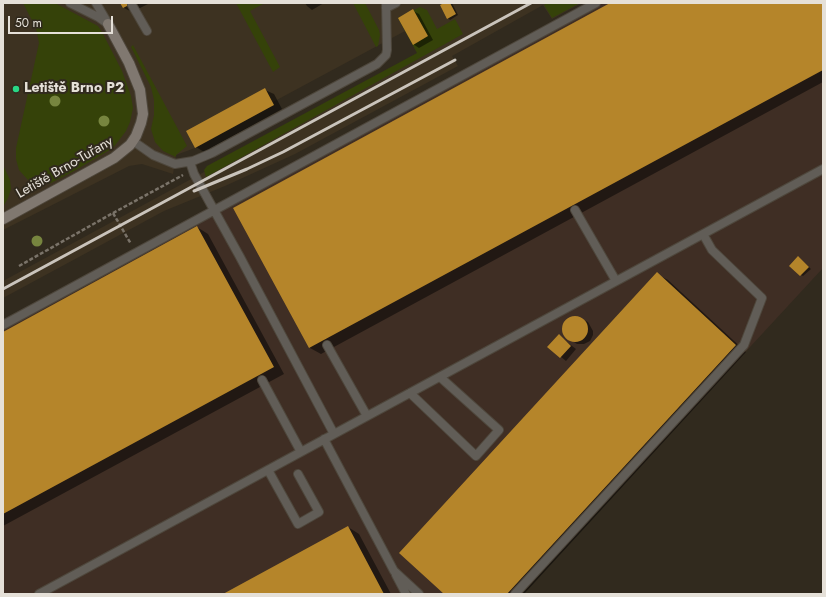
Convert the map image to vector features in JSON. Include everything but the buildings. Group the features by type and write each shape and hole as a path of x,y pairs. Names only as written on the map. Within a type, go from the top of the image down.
{"street":[{"name":"Letiště Brno-Tuřany","path":"3,219 121,154 133,141 138,132 142,119 142,101 140,90 108,24"}],"lane":[{"path":"70,3 98,16 108,24"},
{"path":"96,3 108,24"},
{"path":"133,141 153,155 167,162 191,166 212,153 378,64 386,55 387,50 386,6 396,3"},
{"path":"3,325 596,3"},
{"path":"132,5 147,31"},
{"path":"191,166 334,434"},
{"path":"39,594 823,169"},
{"path":"575,210 616,281"},
{"path":"515,594 744,345 762,298 712,250 703,234"},
{"path":"327,345 367,416"},
{"path":"410,393 476,456 499,430 440,377"},
{"path":"262,380 302,452"},
{"path":"324,439 406,594"},
{"path":"268,470 298,524 319,512 298,474"},
{"path":"394,571 419,594"}],"path":[{"path":"18,266 113,213 191,166"},
{"path":"113,213 136,253"}],"shaded area":[{"path":"3,3 581,3 552,19 543,5 452,56 458,66 295,154 225,186 164,211 3,298 3,281 433,48 416,51 405,31 273,102 274,105 195,148 176,155 173,174 142,164 129,166 3,230"},
{"path":"587,3 823,3 823,268 522,594 3,594 3,321"}],"green space":[{"path":"23,3 55,3 98,26 122,71 131,96 133,108 130,122 126,131 113,148 74,171 51,183 45,184 34,183 28,180 19,170 16,159 16,148 39,43 36,28"},
{"path":"236,3 265,3 250,11 280,67 273,72"},
{"path":"353,3 365,3 379,30 380,35 378,46 376,47"},
{"path":"547,3 580,3 552,18 544,5"},
{"path":"420,7 427,10 437,29 455,19 463,34 206,177 204,170 207,166 417,53 398,18"},
{"path":"133,45 187,146 176,155 176,157 163,151 155,142 151,129 154,115 154,100 151,87 131,47"},
{"path":"3,165 10,180 11,189 3,207"}],"railway":[{"path":"3,289 531,3"},
{"path":"194,191 283,152 455,60"}],"place":[{"name":"Letiště Brno P2","path":"16,89"}]}
